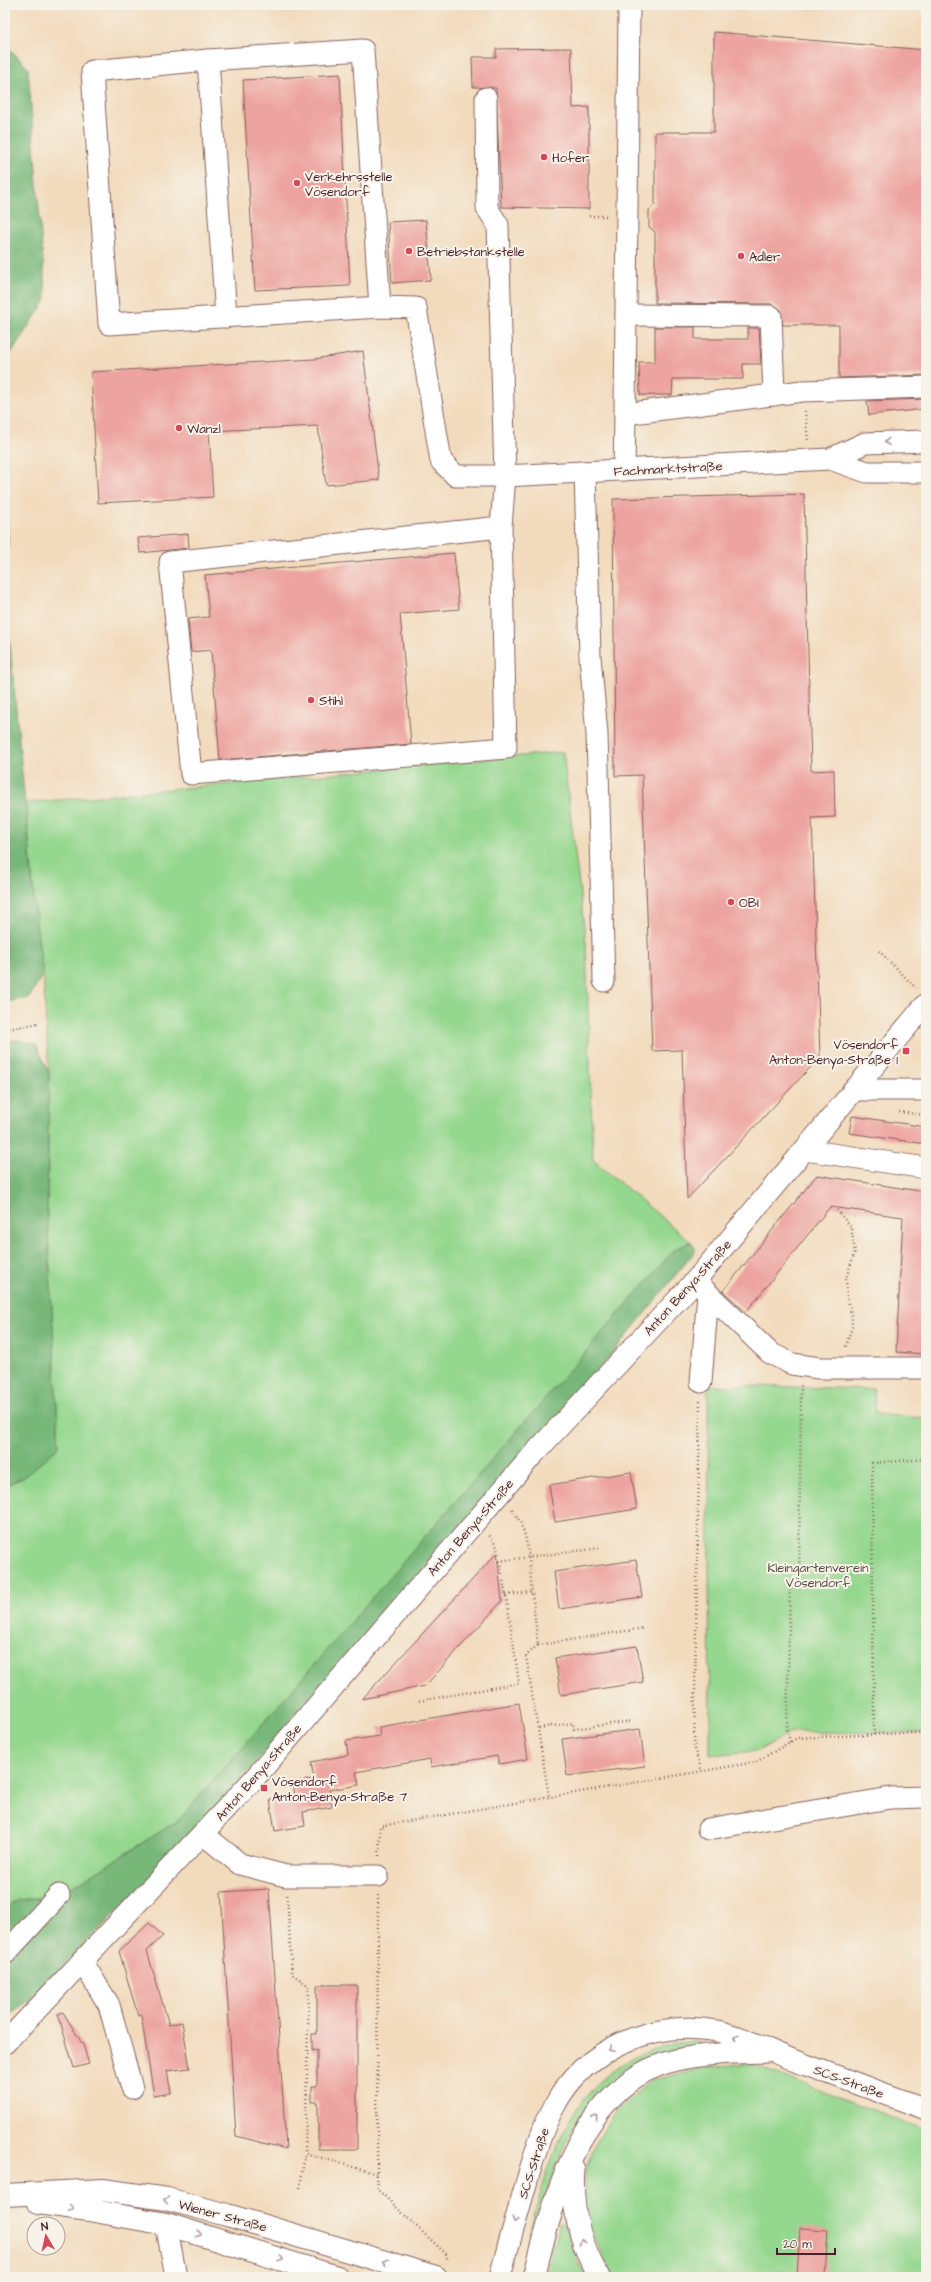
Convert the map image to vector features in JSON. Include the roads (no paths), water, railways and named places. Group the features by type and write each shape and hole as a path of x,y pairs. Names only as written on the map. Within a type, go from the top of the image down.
{"main road":[{"name":"Wiener Straße","path":"5,2195 103,2190 167,2199 442,2270"},
{"name":"Wiener Straße","path":"5,2199 89,2210 166,2224 337,2277"}],"street":[{"path":"624,470 629,8"},
{"path":"363,50 380,307 109,324 92,71 208,60 363,50"},
{"path":"208,60 226,317"},
{"path":"486,98 487,208 498,225 505,476 501,527 506,748 191,774 170,562 501,527"},
{"name":"Fachmarktstraße","path":"380,307 416,308 441,461 456,476 505,476 820,460 867,472 926,472"},
{"path":"626,315 771,316 774,395"},
{"path":"625,414 802,391 926,387"},
{"name":"Fachmarktstraße","path":"820,460 865,443 926,441"},
{"path":"585,472 590,657 597,734 604,981"},
{"name":"Anton Benya-Straße","path":"6,2036 82,1961 253,1780 499,1493 701,1287 923,998"},
{"path":"853,1090 926,1090"},
{"path":"805,1150 926,1168"},
{"path":"701,1287 770,1353 792,1364 837,1368 926,1368"},
{"path":"701,1287 701,1382"},
{"path":"708,1829 890,1798 926,1797"},
{"path":"203,1834 240,1864 286,1876 378,1876"},
{"path":"5,1954 59,1895"},
{"path":"82,1961 109,2006 132,2088"},
{"name":"SCS-Straße","path":"500,2277 540,2136 555,2104 569,2084 586,2066 605,2052 626,2041 649,2033 673,2028 697,2028 718,2032 739,2038 772,2052 924,2108"},
{"name":"SCS-Straße","path":"534,2277 552,2212 575,2150 589,2125 606,2102 626,2083 649,2069 676,2060 702,2056 772,2052"},
{"name":"SCS-Straße","path":"575,2150 573,2190 576,2221 589,2260 599,2277"},
{"path":"166,2224 176,2277"}],"place":[{"name":"Hofer","path":"544,157"},
{"name":"Verkehrsstelle Vösendorf","path":"297,183"},
{"name":"Betriebstankstelle","path":"409,251"},
{"name":"Adler","path":"741,256"},
{"name":"Wanzl","path":"179,428"},
{"name":"Stihl","path":"311,700"},
{"name":"OBI","path":"731,902"},
{"name":"Vösendorf Anton-Benya-Straße 1","path":"906,1051"},
{"name":"Vösendorf Anton-Benya-Straße 7","path":"264,1788"}],"park label":[{"name":"Kleingartenverein Vösendorf","path":"818,1574"}]}
